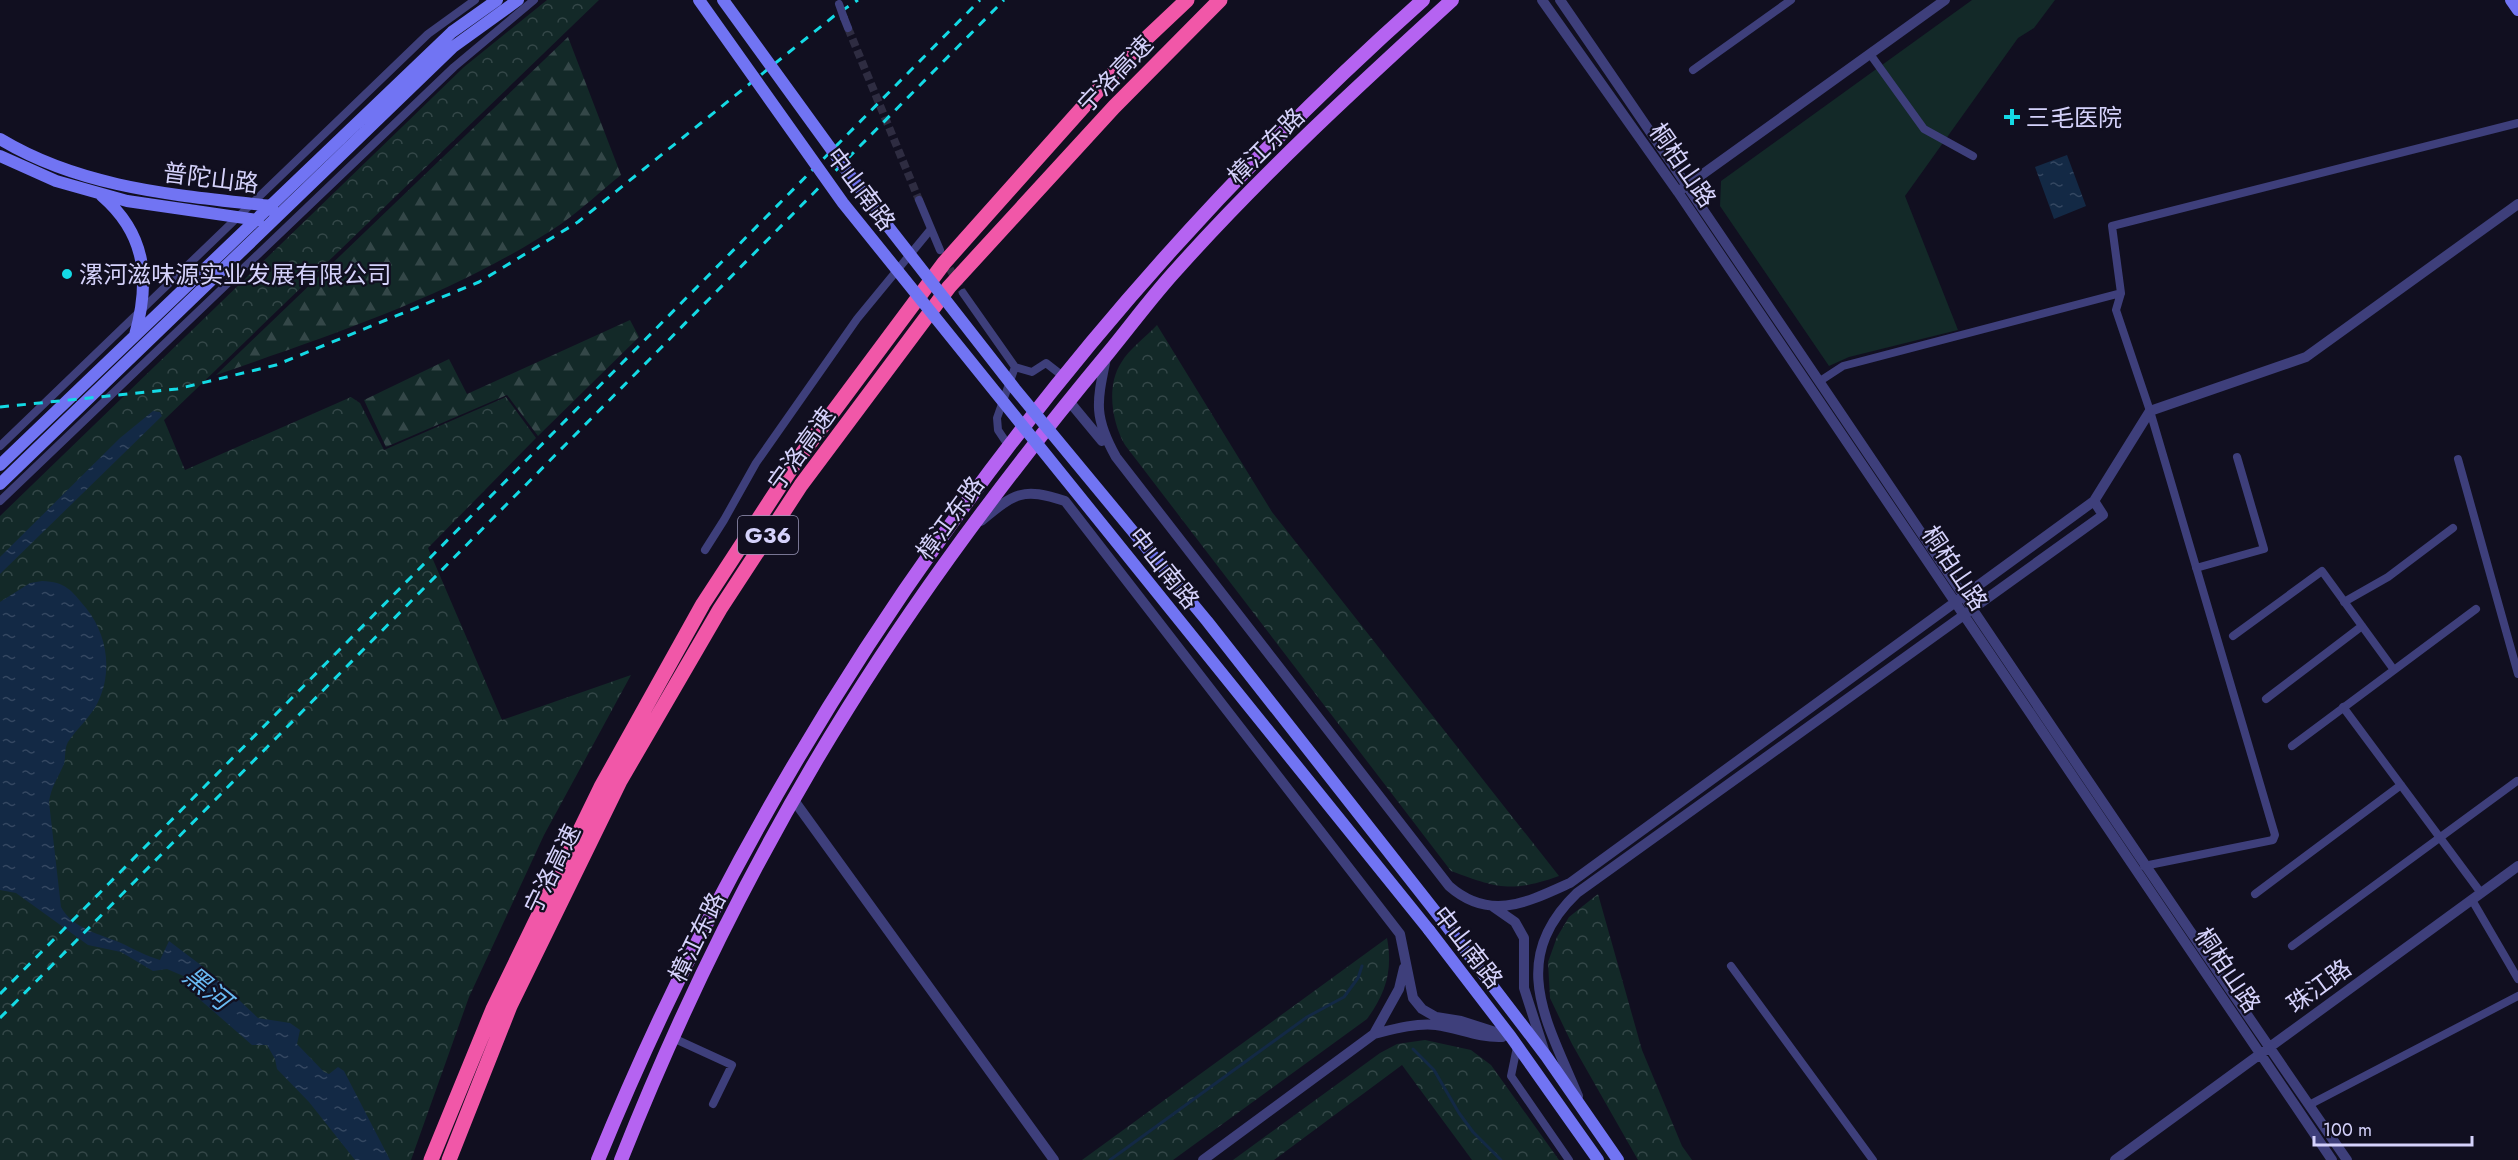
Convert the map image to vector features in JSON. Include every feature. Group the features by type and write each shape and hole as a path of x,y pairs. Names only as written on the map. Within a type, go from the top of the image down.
{"highway":[{"name":"宁洛高速","path":"431,1160 492,1008 601,787 703,604 789,472 944,263 1134,50 1187,0"},
{"name":"宁洛高速","path":"449,1160 510,1006 620,782 720,609 795,494 949,287 1114,107 1220,0"}],"main road":[{"path":"0,465 452,32 497,0"},
{"path":"0,484 281,222 453,47 518,0"},
{"name":"中山南路","path":"699,0 843,203 1429,930 1599,1160"},
{"name":"中山南路","path":"723,0 876,211 1008,380 1207,621 1442,920 1546,1056 1618,1160"},
{"name":"樟江东路","path":"598,1160 624,1096 722,896 777,794 872,638 1008,445 1155,268 1311,104 1423,0"},
{"name":"樟江东路","path":"621,1160 673,1038 793,799 848,707 966,533 1068,400 1194,252 1365,79 1452,0"},
{"path":"2511,0 2518,9"},
{"name":"普陀山路","path":"0,139 73,173 131,189 271,206 281,222"},
{"name":"普陀山路","path":"0,156 56,181 127,201 255,221 281,222"},
{"path":"99,193 119,210 135,236 142,263 141,312 134,338"}],"street":[{"path":"0,446 428,34 475,0"},
{"path":"0,501 281,222 454,67 534,0"},
{"name":"桐柏山路","path":"1542,0 1678,192 2332,1160"},
{"name":"桐柏山路","path":"1560,0 1688,185 2144,866 2347,1160"},
{"path":"1694,70 1791,0"},
{"path":"1678,192 1945,0"},
{"path":"838,2 848,28"},
{"path":"1870,54 1924,129 1973,156"},
{"path":"2144,866 2273,840 2276,835 2150,411 2116,310 2121,292 2112,226 2518,123"},
{"path":"919,200 940,249"},
{"path":"1068,400 1116,457 1449,886 1457,893 1491,905 1510,907 1530,902 1570,883 2094,501 2150,411 2306,357 2518,204"},
{"path":"705,550 756,462 857,320 931,229"},
{"path":"1820,381 1843,366 2121,292"},
{"path":"963,293 1015,367 1032,372 1046,363 1064,377"},
{"path":"1107,355 1100,389 1098,416 1101,430 1116,457"},
{"path":"1008,445 998,430 997,418 1015,367"},
{"path":"2196,568 2264,549 2237,457"},
{"path":"2458,459 2518,674"},
{"path":"966,533 1006,500 1035,492 1065,501 1400,934 1413,998 1422,1009 1436,1017 1461,1021 1514,1042"},
{"path":"1583,1108 1544,1014 1538,986 1539,948 1562,907 1577,893 2103,515 2094,501"},
{"path":"2344,602 2388,577 2453,528"},
{"path":"2233,636 2322,571 2394,670"},
{"path":"2292,746 2476,609"},
{"path":"2266,699 2362,626"},
{"path":"2343,708 2440,837 2476,896 2518,979"},
{"path":"2292,946 2517,781"},
{"path":"2255,894 2401,785"},
{"path":"793,799 1054,1160"},
{"name":"珠江路","path":"2115,1160 2518,866"},
{"path":"1491,905 1515,922 1524,938 1524,988 1546,1056"},
{"path":"1374,1034 1399,989 1406,957"},
{"path":"1731,966 1873,1160"},
{"path":"2309,1105 2518,996"},
{"path":"1203,1160 1374,1034 1405,1026 1436,1025 1485,1038 1514,1042"},
{"path":"673,1038 732,1065 713,1104"},
{"path":"1514,1042 1511,1076 1569,1160"}],"green space":[{"path":"547,0 599,0 164,420 185,470 351,397 360,403 384,450 506,397 536,438 428,548 502,720 631,675 544,835 469,997 411,1160 0,1160 0,516 464,67"},
{"path":"1972,0 2055,0 2034,28 2018,38 1905,196 1958,330 1849,357 1829,366 1720,206 1721,181"},
{"path":"568,37 621,175 561,224 480,271 437,292 350,328 216,375"},
{"path":"630,320 639,337 538,436 507,395 386,447 364,400 449,359 467,394"},
{"path":"1157,325 1272,512 1559,876 1528,885 1504,886 1493,885 1451,871 1125,445 1114,415 1113,382 1124,358"},
{"path":"1598,894 1642,1050 1682,1146 1692,1160 1638,1160 1572,1044 1550,998 1548,962 1557,937 1569,917"},
{"path":"1387,938 1389,960 1386,981 1379,1000 1367,1019 1173,1160 1082,1160"},
{"path":"1425,1040 1471,1050 1491,1065 1559,1160 1472,1160 1402,1065 1274,1160 1233,1160 1380,1053 1397,1044"}],"water":[{"path":"2067,155 2086,206 2054,219 2035,167"},
{"path":"153,411 160,412 162,416 0,574 0,557 120,438"},
{"name":"黑河","path":"42,581 63,585 76,596 99,629 106,653 103,690 92,713 68,742 64,764 49,802 61,907 72,921 80,926 160,960 169,941 206,969 258,1018 290,1023 300,1030 297,1044 324,1072 329,1074 338,1067 344,1071 390,1160 355,1160 309,1102 277,1069 275,1059 267,1045 252,1045 198,998 195,981 167,969 153,971 121,952 88,945 16,893 0,890 0,602 30,583"}],"waterway":[{"path":"1110,1160 1307,1017 1344,997 1358,978 1362,966"},
{"path":"1413,1049 1434,1070 1473,1132 1501,1160"}],"tunnel":[{"path":"848,28 919,200"},
{"path":"944,258 963,293"}],"railway":[{"path":"0,407 177,389 276,365 479,282 578,222 834,16 858,0"},
{"path":"0,994 980,0"},
{"path":"0,1018 1004,0"}],"place":[{"name":"三毛医院","path":"2012,117"},
{"name":"漯河滋味源实业发展有限公司","path":"67,274"}]}
